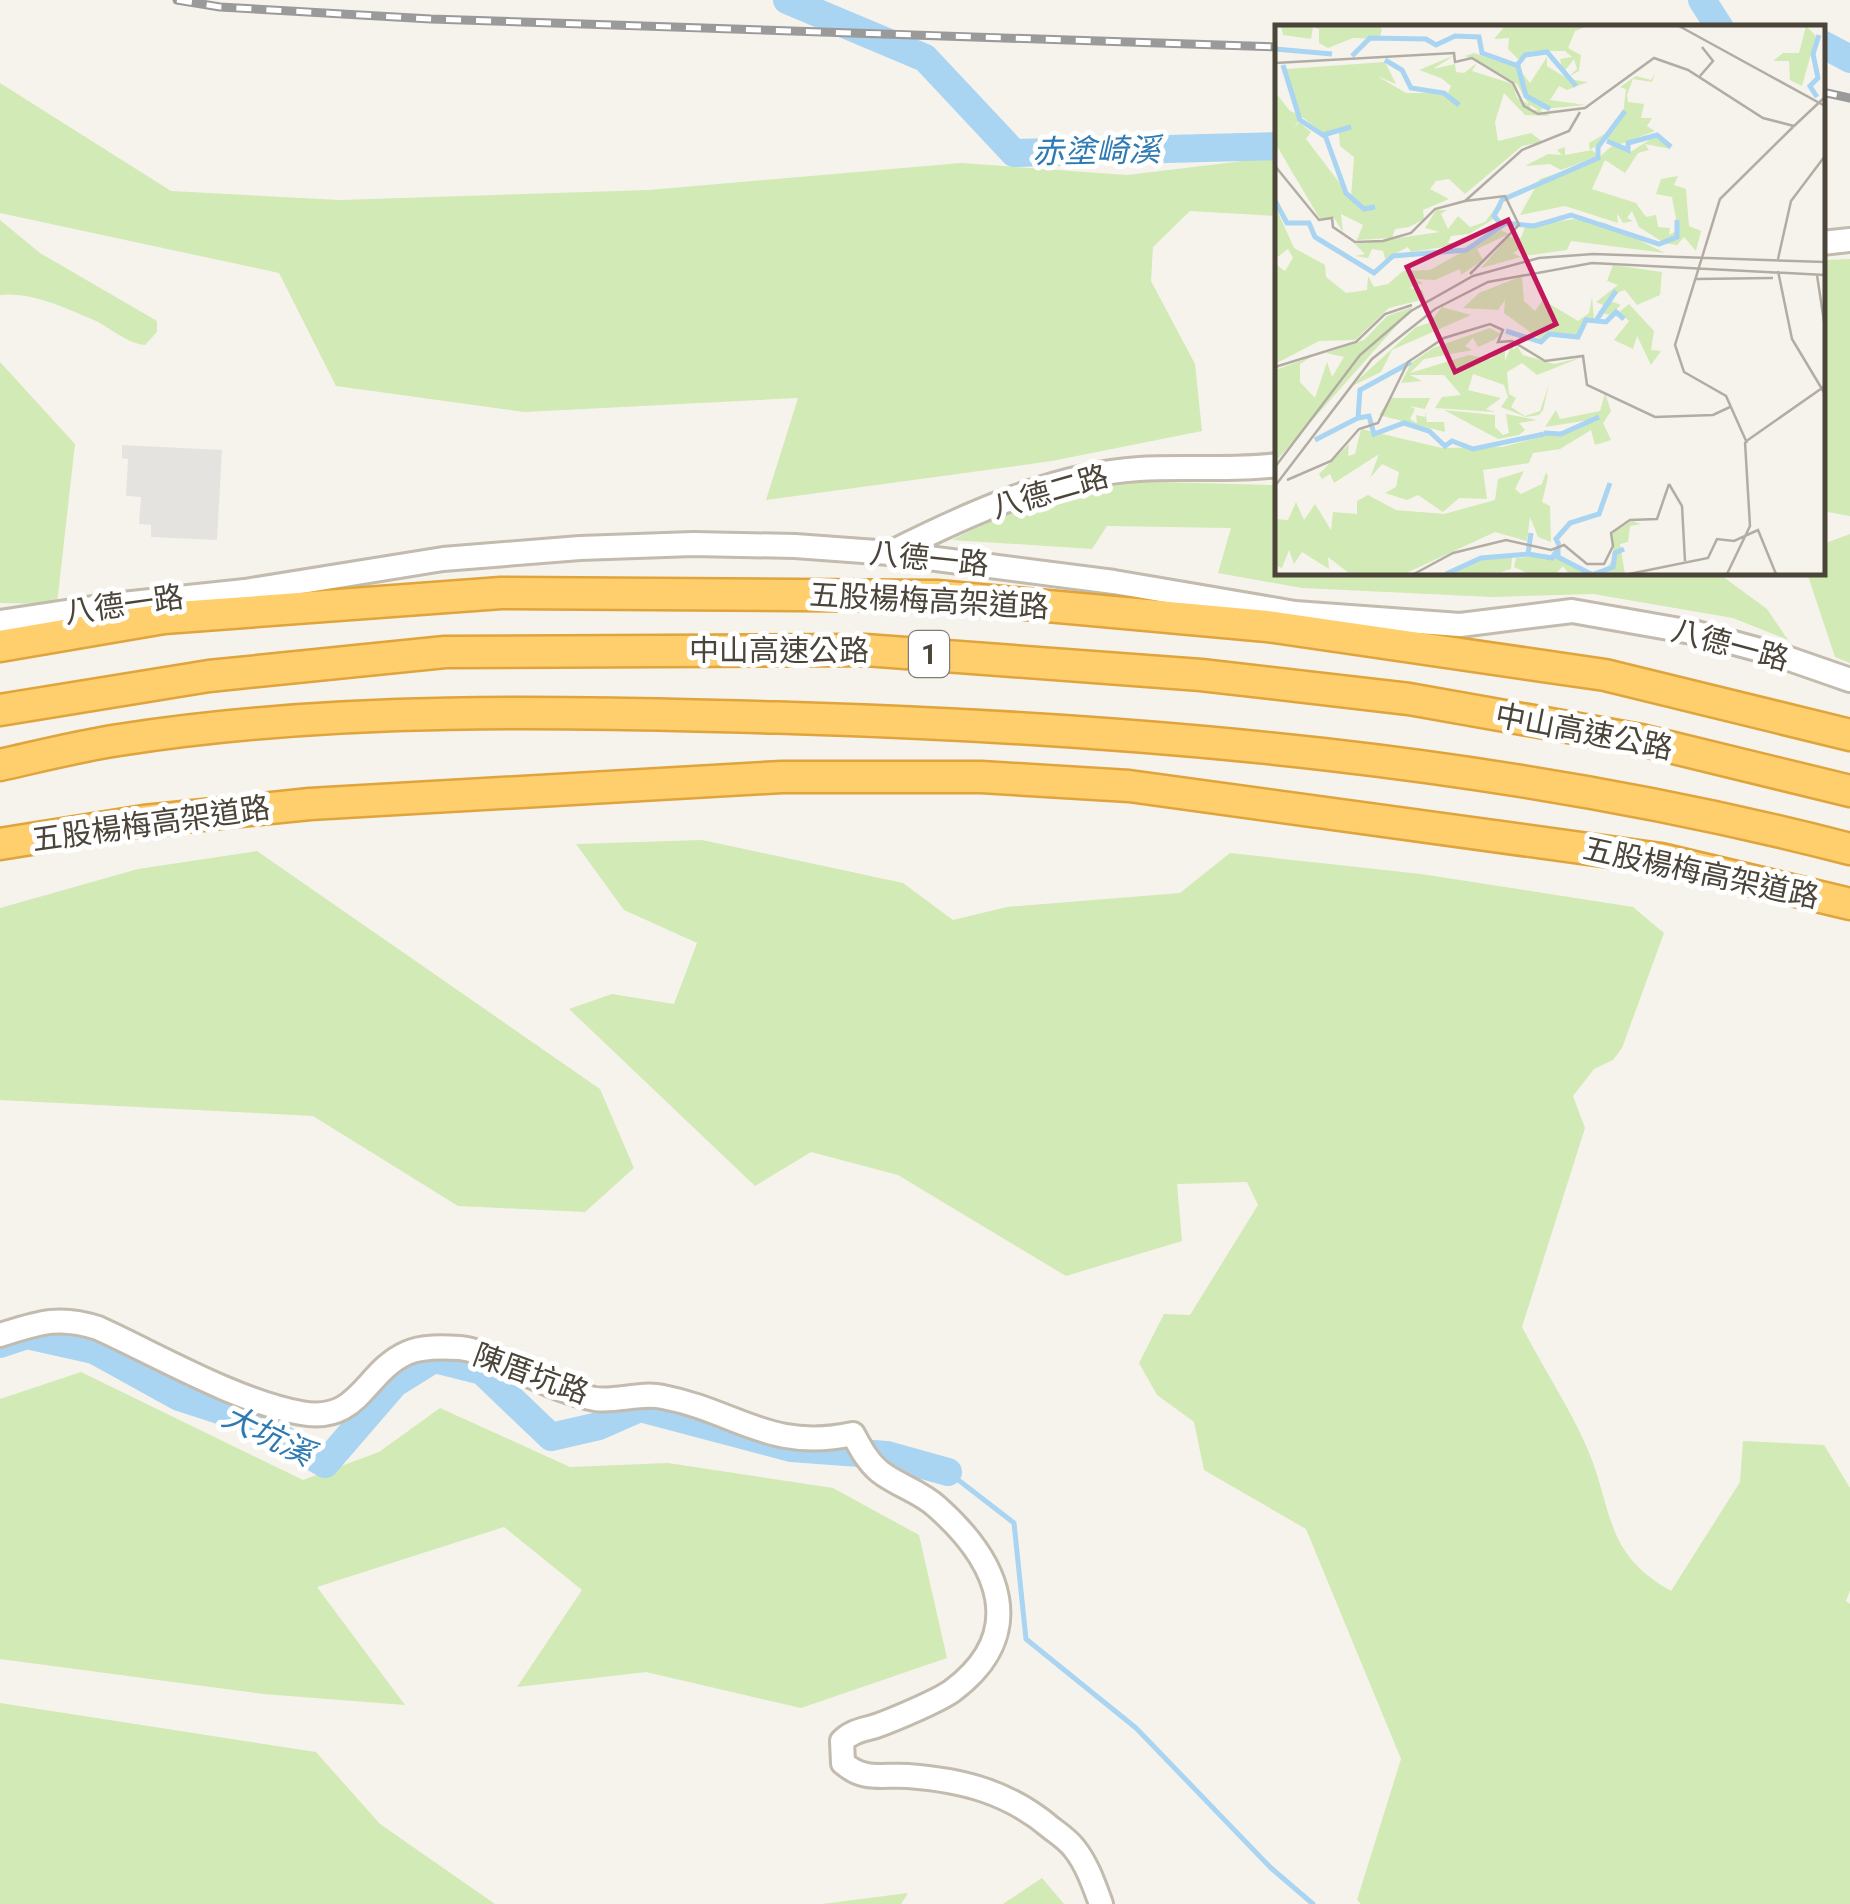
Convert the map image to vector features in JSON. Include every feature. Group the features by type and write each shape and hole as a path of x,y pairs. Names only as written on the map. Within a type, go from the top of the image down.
{"highway":[{"name":"五股楊梅高架道路","path":"0,646 164,618 501,593 938,596 1267,626 1604,675 1850,734"},
{"name":"中山高速公路","path":"0,710 209,676 445,652 865,650 1143,670 1410,699 1640,740 1850,791"},
{"name":"中山高速公路","path":"0,764 119,740 279,723 428,714 619,713 975,724 1326,754 1569,790 1850,849"},
{"name":"五股楊梅高架道路","path":"0,844 144,821 310,804 782,777 981,777 1130,786 1661,859 1850,904"}],"street":[{"path":"1825,243 1850,240"},
{"name":"八德二路","path":"890,553 954,522 1084,476 1140,468 1192,470 1275,465"},
{"name":"八德一路","path":"0,622 113,604 246,591 442,559 692,544 795,546 890,553 1114,582 1295,613 1460,625 1572,611 1697,633 1850,680"},
{"name":"陳厝坑路","path":"0,1335 41,1322 71,1320 98,1328 270,1404 322,1416 342,1409 364,1393 377,1376 407,1353 464,1348 596,1400 660,1396 785,1438 830,1439 853,1434 881,1473 936,1505 981,1556 1000,1615 996,1642 979,1666 950,1693 850,1733 842,1742 843,1763 852,1771 874,1778 936,1778 1006,1796 1074,1847 1101,1904"}],"green space":[{"path":"0,83 171,191 340,200 649,190 961,163 1127,175 1275,157 1275,216 1190,211 1153,247 1151,281 1195,364 1202,431 1052,461 766,500 798,398 524,412 336,386 279,273 0,213"},
{"path":"0,220 40,253 157,321 157,332 145,345 138,344 60,306 36,298 0,295"},
{"path":"1850,259 1850,516 1825,512 1825,260"},
{"path":"0,362 75,444 57,604 0,603"},
{"path":"1116,481 1275,485 1275,575 1721,575 1767,609 1788,640 1733,618 1593,594 1492,597 1302,588 1218,573 1231,528 1107,526 1092,549 952,540 1032,505"},
{"path":"1850,534 1850,663 1835,657 1808,575 1825,575 1825,543"},
{"path":"702,840 903,883 953,920 1007,907 1180,893 1230,853 1421,874 1633,907 1664,933 1622,1048 1613,1060 1594,1069 1573,1096 1585,1128 1522,1327 1581,1434 1622,1546 1649,1577 1671,1591 1740,1482 1743,1441 1824,1445 1850,1488 1850,1590 1846,1601 1850,1604 1850,1904 1361,1904 1357,1900 1401,1759 1306,1529 1204,1470 1194,1422 1157,1395 1139,1363 1164,1314 1190,1315 1258,1205 1247,1182 1177,1184 1182,1241 1066,1276 898,1175 811,1152 755,1186 569,1009 612,994 674,1004 697,943 624,910 576,844"},
{"path":"257,851 600,1089 634,1168 585,1212 458,1206 313,1116 0,1100 0,908 138,869"},
{"path":"81,1372 303,1480 379,1452 440,1408 570,1467 668,1463 833,1488 919,1535 947,1658 801,1708 646,1672 517,1687 582,1590 504,1527 317,1587 405,1705 263,1694 0,1659 0,1399"},
{"path":"0,1703 316,1752 380,1824 495,1904 0,1904"},
{"path":"1042,1878 1064,1904 1003,1904"},
{"path":"908,1893 901,1904 822,1904"}],"shaded area":[{"path":"122,445 222,450 217,540 151,537 151,525 139,524 141,497 126,496 128,459 122,458"}],"waterway":[{"name":"赤塗崎溪","path":"787,0 925,58 1014,153 1275,146"},
{"path":"1702,0 1718,25"},
{"name":"赤塗崎溪","path":"1825,46 1850,59"},
{"name":"大坑溪","path":"0,1344 27,1335 94,1350 179,1397 253,1421 325,1464 394,1384 434,1359 482,1371 551,1437 599,1426 640,1408 791,1448 887,1455 948,1472"},
{"path":"948,1472 1014,1523 1026,1639 1136,1728 1271,1868 1313,1904"}],"railway":[{"path":"177,0 220,7 431,19 1275,47"},
{"path":"1825,93 1850,98"}]}
